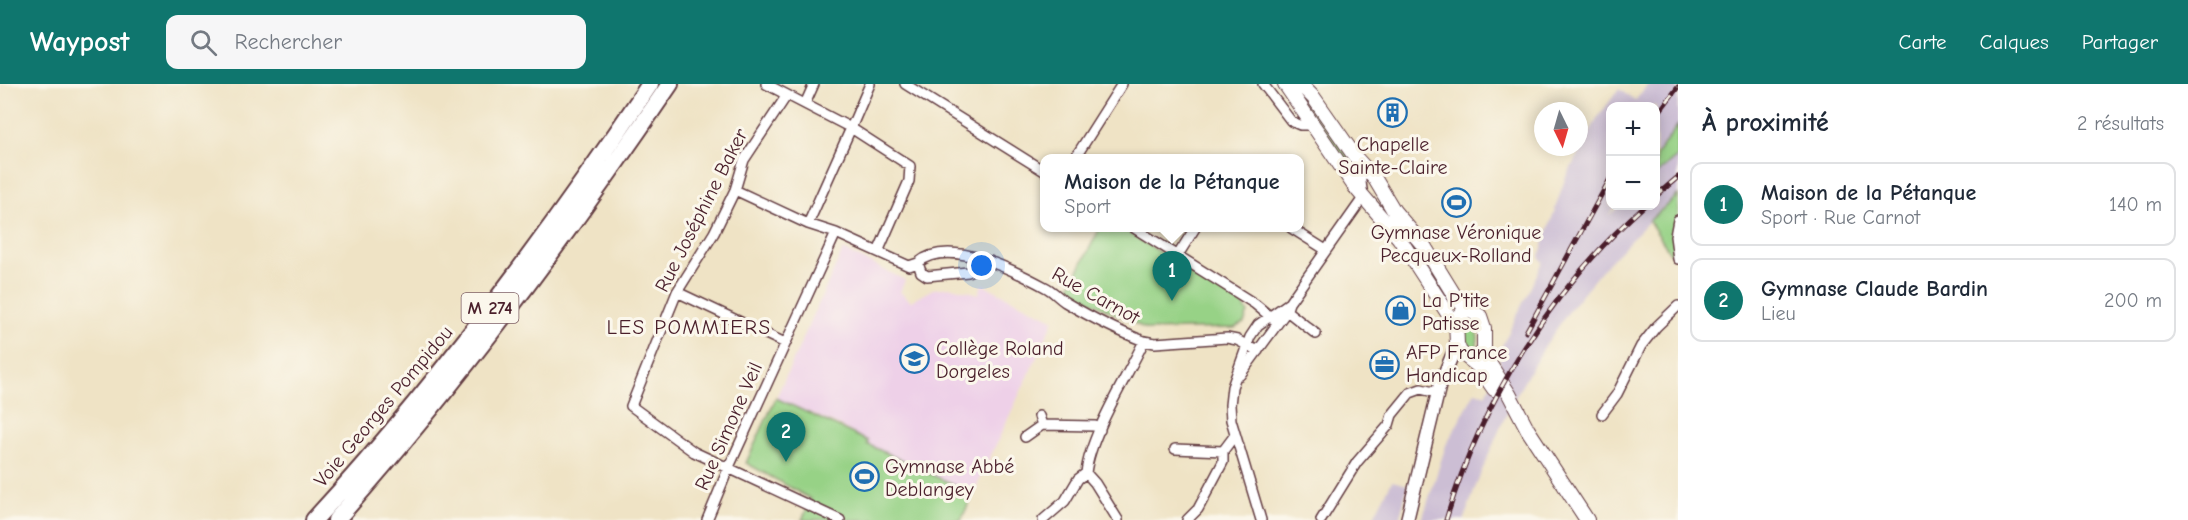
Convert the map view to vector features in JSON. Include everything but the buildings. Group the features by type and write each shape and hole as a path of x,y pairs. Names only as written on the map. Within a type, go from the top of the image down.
{"highway":[{"name":"Voie Georges Pompidou","path":"314,520 377,448 476,327 561,213 650,84"},
{"name":"Voie Georges Pompidou","path":"336,520 385,465 487,340 568,231 670,84"}],"main road":[{"path":"1286,84 1364,198 1399,238 1455,326"},
{"path":"1300,84 1314,98"},
{"path":"1307,84 1314,98 1356,158 1374,179 1394,211 1424,246 1456,298 1477,313 1482,321 1484,350 1489,363 1509,394 1518,414 1587,520"},
{"path":"1470,310 1458,316 1455,326 1460,352 1484,374 1501,400 1518,414"},
{"path":"1407,520 1438,393 1457,344"},
{"path":"1445,373 1470,359 1477,358 1484,350"}],"street":[{"path":"766,84 851,128 910,166 909,181 878,252"},
{"path":"805,104 814,84"},
{"path":"808,224 870,84"},
{"path":"905,84 1040,168"},
{"path":"1078,154 1122,84"},
{"path":"1263,84 1292,121 1300,125 1312,125"},
{"name":"Rue Joséphine Baker","path":"729,467 694,452 631,406 677,292 714,233 735,190 744,160 787,94"},
{"path":"1261,520 1231,420 1232,387 1364,198 1356,158"},
{"path":"735,190 808,224 836,233 909,266 918,263 921,272 927,276 968,272 990,261"},
{"path":"1364,198 1382,203 1394,211"},
{"path":"1678,220 1675,236 1678,259"},
{"path":"1141,232 1255,303 1278,323"},
{"path":"1178,255 1192,232"},
{"path":"1297,232 1326,250"},
{"name":"Rue Simone Veil","path":"707,520 836,233"},
{"name":"Rue Carnot","path":"918,263 924,257 936,254 959,254 990,261 1049,289 1064,302 1144,341 1155,343 1227,338 1237,340 1258,351"},
{"path":"677,292 785,343"},
{"path":"1602,414 1617,394 1641,346 1656,327 1678,306"},
{"path":"1237,379 1250,337 1258,325 1270,315 1286,308"},
{"path":"1286,308 1316,334"},
{"path":"1043,520 1065,501 1078,479 1086,472 1087,461 1100,430 1144,341"},
{"path":"1321,520 1357,462 1389,424 1392,415 1410,393 1421,389 1438,393"},
{"path":"1025,436 1041,420 1095,426 1100,430"},
{"path":"1188,520 1198,509 1223,462 1222,451 1235,435"},
{"path":"1175,449 1222,451"},
{"path":"1223,462 1242,460"},
{"path":"729,467 840,520"},
{"path":"1086,472 1118,520"}],"shaded area":[{"path":"1648,84 1678,84 1678,125 1660,150 1660,102 1609,102 1619,89 1635,101"},
{"path":"1606,106 1606,210 1613,210 1608,216 1615,210 1660,210 1660,171 1678,156 1678,195 1649,221 1601,271 1546,344 1504,419 1464,520 1422,520 1446,445 1475,392 1486,394 1500,367 1499,352 1543,262 1539,257 1565,179 1577,156 1588,156 1588,136"},
{"name":"Collège Roland Dorgeles","path":"843,250 905,280 900,292 911,301 933,289 951,287 979,294 982,284 1054,320 973,494 867,444 868,441 838,425 776,398"},
{"path":"1392,481 1408,485 1399,520 1372,520"}],"green space":[{"path":"1288,84 1296,84 1355,166 1354,175"},
{"path":"1678,125 1678,156 1660,171 1660,150"},
{"path":"1678,195 1678,253 1672,256 1649,221"},
{"path":"1385,208 1421,250 1451,297 1444,303 1381,210"},
{"path":"1098,232 1127,232 1243,304 1248,313 1244,323 1234,328 1148,330 1068,290"},
{"path":"1465,319 1473,320 1478,337 1477,346 1471,350 1466,344 1463,331"},
{"path":"776,398 973,494 961,520 802,520 811,499 746,463"}],"railway":[{"path":"1660,111 1678,87"},
{"path":"1660,193 1678,177"},
{"path":"1526,332 1606,186"},
{"path":"1446,520 1479,432 1524,349 1550,310 1579,273 1610,238 1640,210"}],"place":[{"name":"Chapelle Sainte-Claire","path":"1393,113"},
{"name":"Gymnase Véronique Pecqueux-Rolland","path":"1456,202"},
{"name":"Maison de la Pétanque","path":"1172,301"},
{"name":"La P'tite Patisse","path":"1401,311"},
{"name":"Collège Roland Dorgeles","path":"915,359"},
{"name":"AFP France Handicap","path":"1385,364"},
{"name":"Gymnase Claude Bardin","path":"786,462"},
{"name":"Gymnase Abbé Deblangey","path":"864,477"}],"district":[{"name":"LES POMMIERS","path":"689,327"}]}
